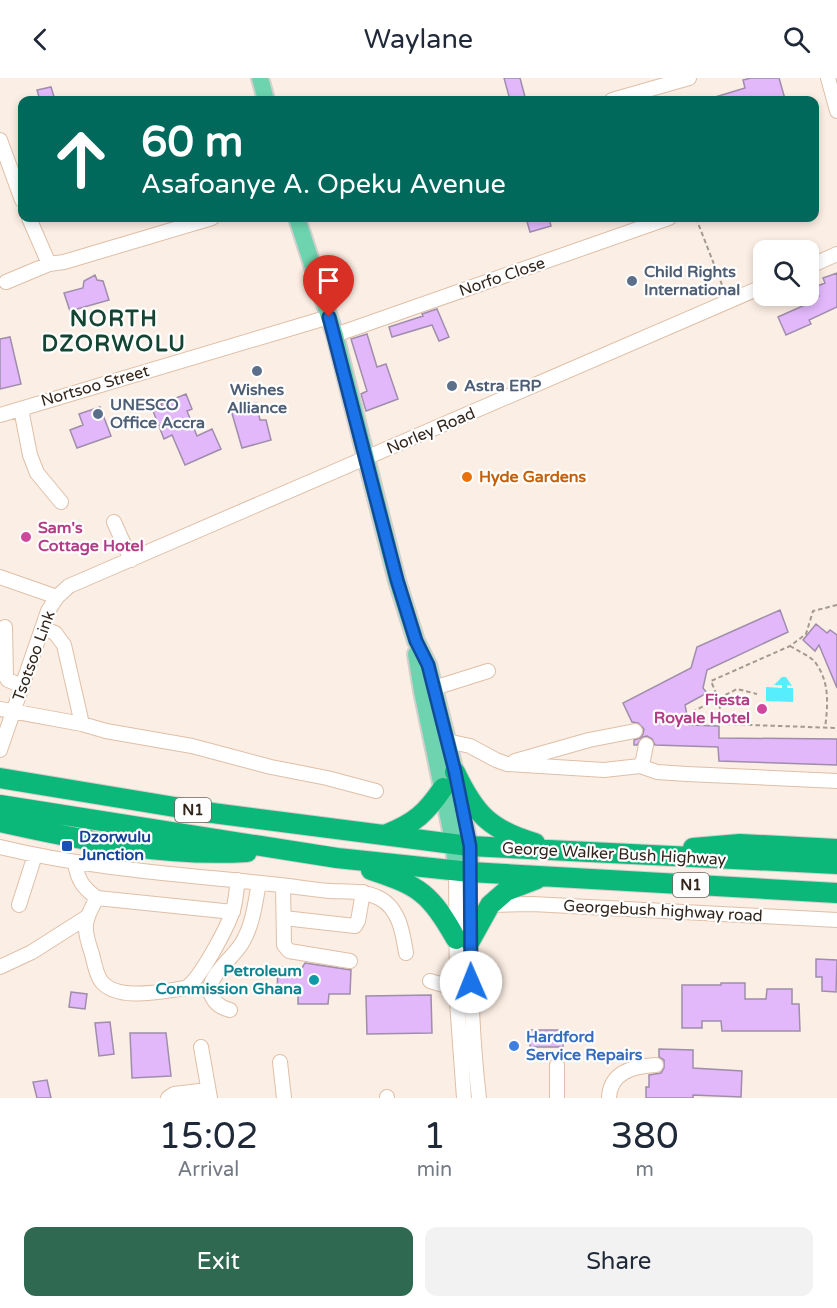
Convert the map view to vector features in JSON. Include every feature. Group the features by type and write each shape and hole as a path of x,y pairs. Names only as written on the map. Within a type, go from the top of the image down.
{"highway":[{"path":"455,772 476,810 494,826 514,837 567,852"},
{"name":"George Walker Bush Highway","path":"0,778 205,813 462,845 837,864"},
{"path":"387,834 408,826 422,815 443,788"},
{"name":"George Walker Bush Highway","path":"0,805 338,858 463,871 837,893"},
{"path":"0,822 106,843 201,854 283,850"},
{"path":"638,855 740,844 837,849"},
{"path":"338,858 402,880 426,895 463,940 490,905 506,891 545,876"}],"main road":[{"path":"260,78 265,96"},
{"path":"298,222 335,335 397,580 434,688 455,772 463,871"},
{"path":"416,641 419,675 443,788 462,845"}],"street":[{"path":"626,96 688,78"},
{"path":"828,78 837,111"},
{"path":"0,140 2,155 18,191"},
{"path":"31,222 49,264"},
{"path":"6,282 49,264 64,262 199,222"},
{"name":"Norfo Close","path":"335,335 658,222"},
{"path":"819,262 837,254"},
{"name":"Norley Road","path":"57,597 69,586 753,291"},
{"name":"Nortsoo Street","path":"0,415 329,317"},
{"path":"21,409 30,455 37,473 61,502"},
{"path":"114,522 130,560"},
{"path":"0,577 57,597"},
{"name":"Tsotsoo Link","path":"0,750 7,711 22,686 48,611 57,597"},
{"path":"5,627 6,677 22,686"},
{"path":"42,628 55,633 64,645 82,724"},
{"path":"434,688 488,670"},
{"path":"7,711 192,746 376,791"},
{"path":"507,764 589,740 635,731"},
{"path":"447,741 470,746 507,764 604,770 640,766 657,771 687,774 837,781"},
{"path":"640,766 646,745"},
{"path":"0,847 119,869 328,891 363,892 381,898 393,910 403,932 406,953"},
{"path":"19,905 35,855"},
{"path":"75,862 81,885 97,898 233,912"},
{"path":"463,871 463,940 479,1098"},
{"path":"97,898 84,928 101,980 115,990 134,994 186,988 201,974 233,912 238,880"},
{"path":"230,1010 213,1001 209,990 215,976 246,936 259,883"},
{"path":"283,886 284,945 289,951 350,961"},
{"path":"284,918 355,926 363,892"},
{"name":"Georgebush highway road","path":"490,905 532,904 837,920"},
{"path":"0,967 32,952 87,917"},
{"path":"463,940 457,989 464,1098"},
{"path":"430,981 457,989"},
{"path":"168,1098 174,1094 209,1094 201,1047"},
{"path":"280,1062 284,1098"},
{"path":"557,1065 557,1098"},
{"path":"609,1098 612,1085 628,1069 656,1065"}],"path":[{"path":"698,222 728,301"},
{"path":"837,604 813,611 806,634 790,646 711,681 718,698 723,723 837,728"},
{"path":"790,646 814,662 827,688 829,703 825,728"},
{"path":"692,712 736,689 757,694"}],"water":[{"path":"782,677 786,677 792,686 787,685 787,688 793,688 793,702 766,701 766,687 782,688 782,685 774,685"}],"building":[{"path":"504,78 520,78 525,96 509,96"},
{"path":"779,78 784,96 719,96 745,88 743,80"},
{"path":"51,87 54,96 39,96 37,90"},
{"path":"527,222 550,222 551,226 530,232"},
{"path":"837,273 837,307 809,320 811,324 786,335 778,317 803,306 819,306 819,285 825,283 823,278"},
{"path":"95,275 97,280 103,281 109,300 70,311 64,293 83,288 84,281"},
{"path":"437,309 449,337 439,341 432,325 392,337 389,327"},
{"path":"367,334 377,367 386,364 398,399 366,411 361,394 367,391 351,339"},
{"path":"10,337 21,384 0,389 0,339"},
{"path":"186,394 192,409 187,411 197,436 212,429 221,449 185,465 172,435 164,439 153,411 163,407 161,404"},
{"path":"256,403 260,420 266,420 271,440 242,448 231,410"},
{"path":"100,407 111,436 77,448 70,430 83,425 79,414"},
{"path":"780,610 788,632 707,670 703,688 707,693 685,705 689,725 719,726 719,738 837,739 837,765 719,761 718,747 655,745 647,736 634,745 634,740 640,738 644,729 638,723 632,722 623,703 691,668 697,647"},
{"path":"816,624 827,633 830,630 837,635 837,688 819,645 815,651 803,640"},
{"path":"816,959 837,960 836,992 822,991 822,977 816,977"},
{"name":"Petroleum Commission Ghana","path":"305,963 351,970 350,994 329,994 328,1004 298,1004 298,993 277,993 278,967 302,968"},
{"path":"721,983 745,983 745,999 766,999 767,989 792,989 792,1004 799,1004 800,1031 722,1031 721,1021 702,1021 702,1028 682,1028 682,985 721,985"},
{"path":"71,992 87,994 85,1009 69,1007"},
{"path":"431,995 432,1033 367,1034 366,996"},
{"path":"110,1022 114,1054 99,1056 95,1023"},
{"path":"530,1030 562,1030 563,1047 530,1047"},
{"path":"130,1033 166,1033 171,1076 132,1078"},
{"path":"659,1049 693,1050 693,1068 742,1071 741,1097 693,1095 693,1098 646,1098 649,1075 661,1073 664,1068 664,1060 659,1057"},
{"path":"47,1080 51,1098 37,1098 33,1082"}],"place":[{"name":"Child Rights International","path":"632,281"},
{"name":"Wishes Alliance","path":"257,371"},
{"name":"Astra ERP","path":"452,386"},
{"name":"UNESCO Office Accra","path":"98,414"},
{"name":"Hyde Gardens","path":"467,477"},
{"name":"Sam's Cottage Hotel","path":"26,537"},
{"name":"Fiesta Royale Hotel","path":"762,709"},
{"name":"Dzorwulu Junction","path":"67,846"},
{"name":"Petroleum Commission Ghana","path":"314,980"},
{"name":"Hardford Service Repairs","path":"514,1046"}],"district":[{"name":"NORTH DZORWOLU","path":"114,332"}],"route":[{"path":"329,317 397,580 416,641 428,665 455,772 470,846 471,982"}]}
